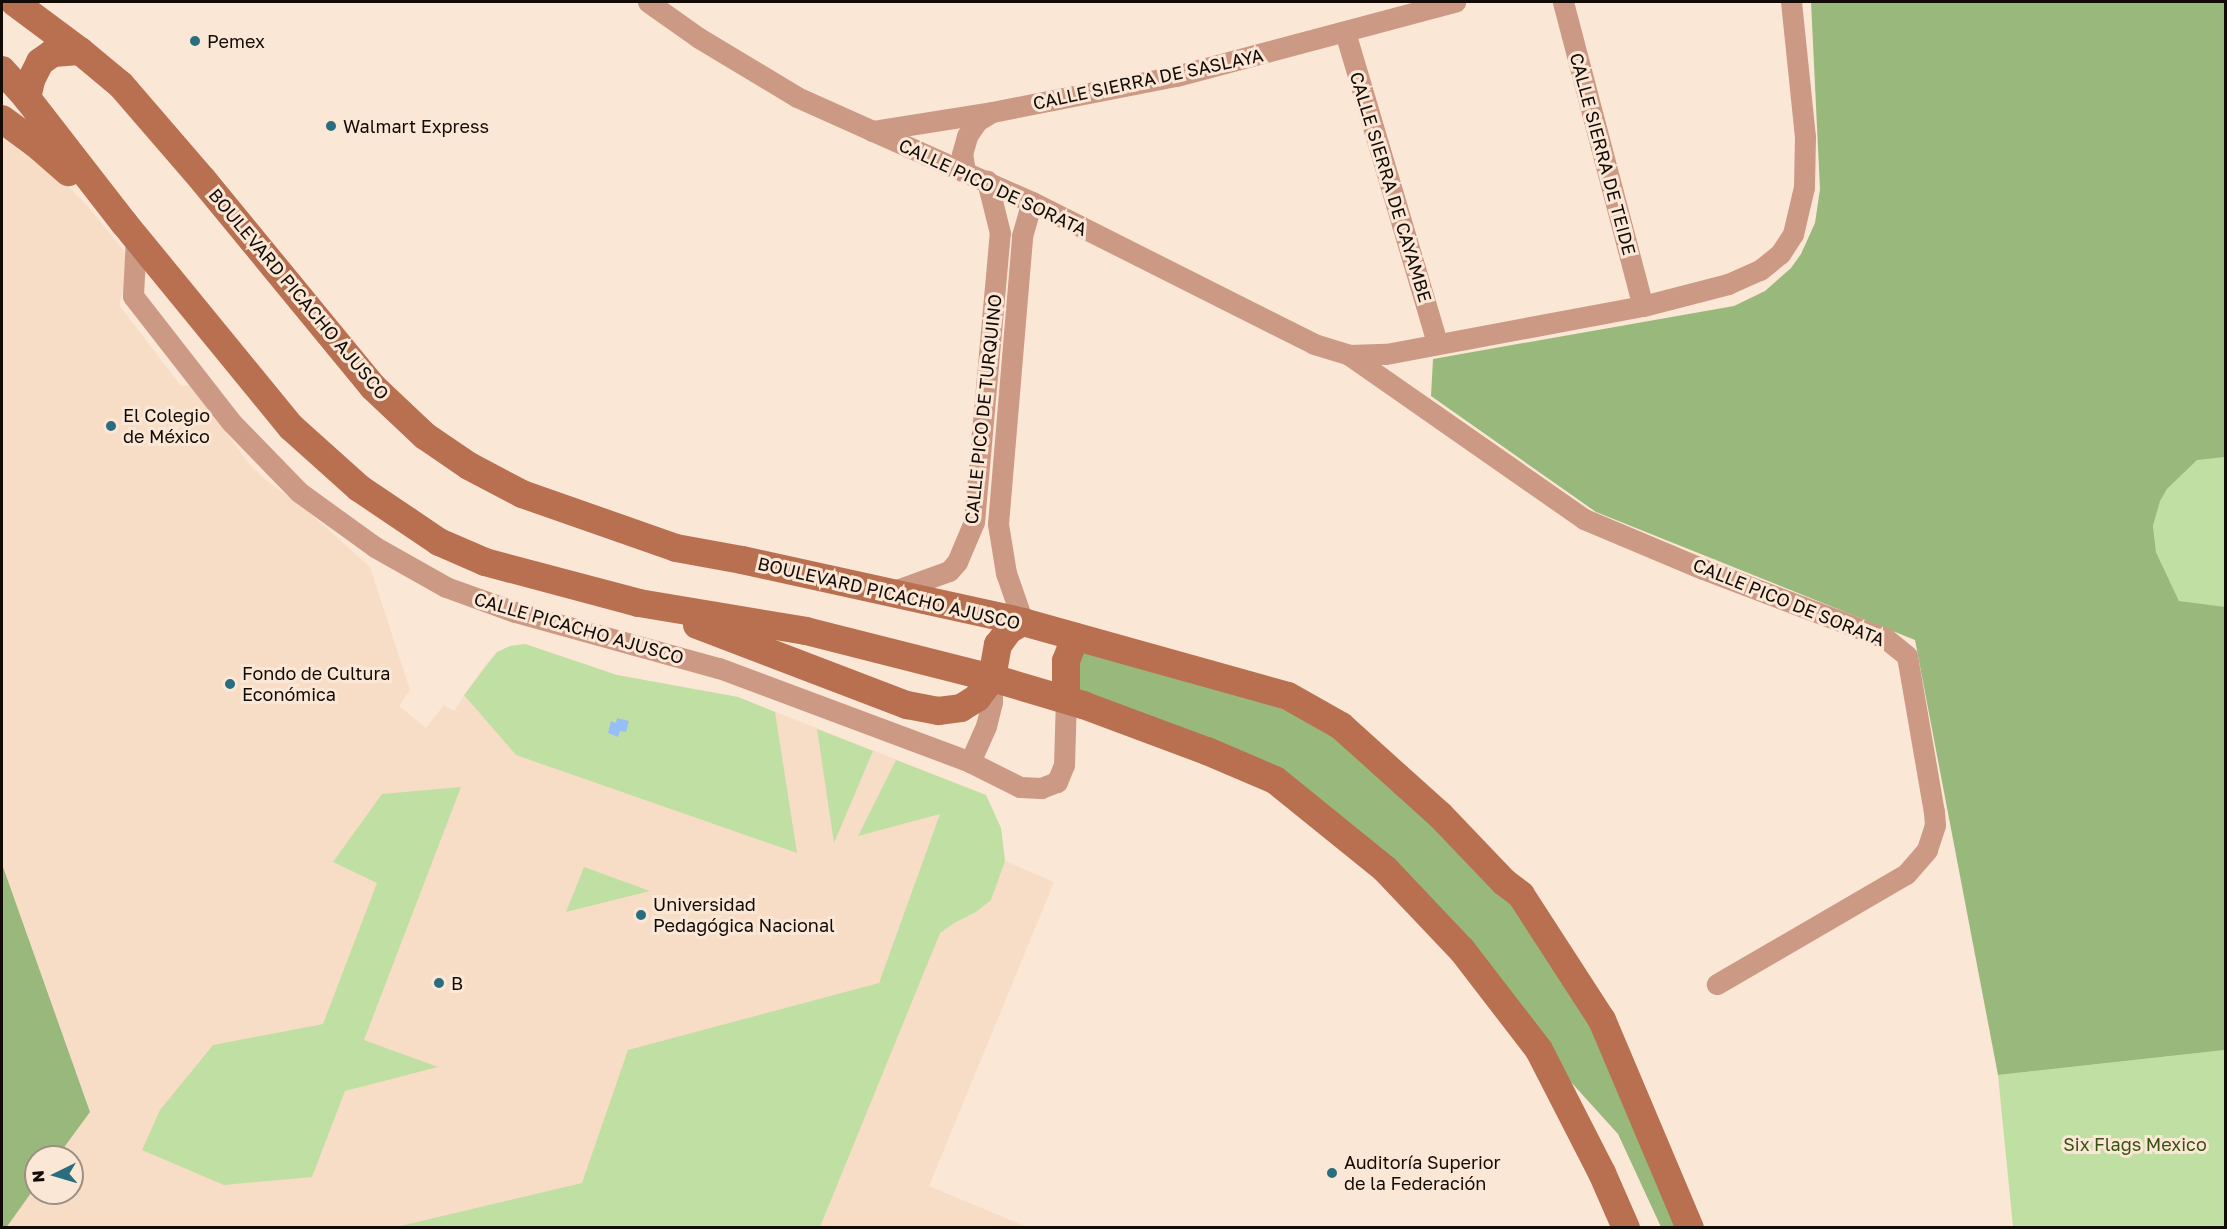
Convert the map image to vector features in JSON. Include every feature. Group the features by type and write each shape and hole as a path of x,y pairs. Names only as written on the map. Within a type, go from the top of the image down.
{"main road":[{"name":"BOULEVARD PICACHO AJUSCO","path":"14,2 121,85 373,387 425,436 469,466 522,494 676,548 891,592 1023,622 1288,696 1341,726 1440,814 1504,882 1521,895 1602,1020 1690,1227"},
{"path":"27,98 31,80 40,62 53,53 80,51"},
{"path":"2,70 27,98 130,231 291,427 359,488 439,542 485,562 639,603 806,631 1066,699 1207,751 1275,780 1386,870 1462,950 1539,1050 1602,1173 1626,1227"},
{"path":"2,119 36,144 130,231"},
{"path":"639,603 907,705 938,711 961,708 977,698 992,678 998,645 1009,630 1023,622"},
{"path":"1066,699 1066,661 1075,637"}],"street":[{"name":"CALLE PICO DE SORATA","path":"648,2 699,38 797,97 1032,202 1314,344 1349,355 1584,519 1703,568 1885,638 1907,656 1934,812 1934,831 1927,850 1906,873 1716,984"},
{"name":"CALLE SIERRA DE SASLAYA","path":"871,131 992,112 1176,76 1455,2"},
{"name":"CALLE SIERRA DE TEIDE","path":"1563,2 1643,306"},
{"name":"CALLE PICO DE SORATA","path":"1349,355 1386,354 1437,342 1643,306 1728,284 1760,270 1780,254 1793,234 1803,187 1805,137 1791,2"},
{"name":"CALLE SIERRA DE CAYAMBE","path":"1345,32 1437,342"},
{"path":"965,172 962,154 967,136 978,121 992,112"},
{"name":"CALLE PICO DE TURQUINO","path":"891,592 949,571 957,562 974,522 1000,233 987,182"},
{"name":"CALLE PICO DE TURQUINO","path":"1023,622 1006,573 998,524 1022,236 1032,202"},
{"name":"CALLE PICACHO AJUSCO","path":"130,231 133,296 232,423 299,492 375,548 446,587 505,609 718,668 970,762 1020,787 1041,788 1057,782 1064,765 1066,699"},
{"path":"970,762 986,726 992,702 992,678"}],"shaded area":[{"name":"Universidad Pedagógica Nacional","path":"2,135 54,172 87,205 132,261 119,305 181,386 191,385 250,465 267,481 303,507 370,567 410,690 399,706 426,728 444,705 454,711 485,665 497,652 510,646 525,644 617,675 738,697 986,795 1001,828 1005,861 1054,882 929,1186 1027,1227 6,1227 24,1202 24,1205 84,1205 84,1145 66,1145 90,1112 2,864"}],"green space":[{"path":"1811,2 2225,2 2225,457 2197,460 2167,489 2160,501 2153,526 2156,552 2179,601 2225,607 2225,1050 1998,1075 1915,640 1596,512 1431,396 1433,359 1734,306 1765,291 1791,268 1801,254 1815,223 1820,189"},
{"path":"2225,457 2225,612 2179,601 2156,552 2153,526 2160,500 2167,489 2197,459"},
{"path":"1082,638 1338,729 1518,897 1600,1020 1686,1227 1661,1227 1618,1134 1541,1049 1463,949 1274,777 1069,695"},
{"path":"525,644 617,675 738,697 775,712 797,853 516,755 464,695 497,652 510,646"},
{"path":"817,729 873,751 834,843"},
{"path":"896,760 986,795 1001,828 1005,861 991,900 976,912 940,933 820,1227 396,1227 582,1183 628,1050 879,983 940,814 858,836"},
{"path":"461,787 364,1040 438,1067 345,1091 312,1177 224,1185 142,1150 160,1110 213,1045 323,1024 377,883 333,862 382,794"},
{"path":"2,864 90,1112 66,1145 24,1145 24,1203 6,1228 2,1227"},
{"path":"584,867 650,891 566,912"},
{"name":"Six Flags Mexico","path":"2225,1050 2225,1227 2013,1227 1998,1075"}],"water":[{"path":"617,718 629,721 626,732 620,731 618,737 608,733 611,721 616,723"}],"place":[{"name":"Pemex","path":"195,41"},
{"name":"Walmart Express","path":"331,126"},
{"name":"El Colegio de México","path":"111,426"},
{"name":"Fondo de Cultura Económica","path":"230,684"},
{"name":"Universidad Pedagógica Nacional","path":"641,915"},
{"name":"B","path":"439,983"},
{"name":"Auditoría Superior de la Federación","path":"1332,1173"}]}
